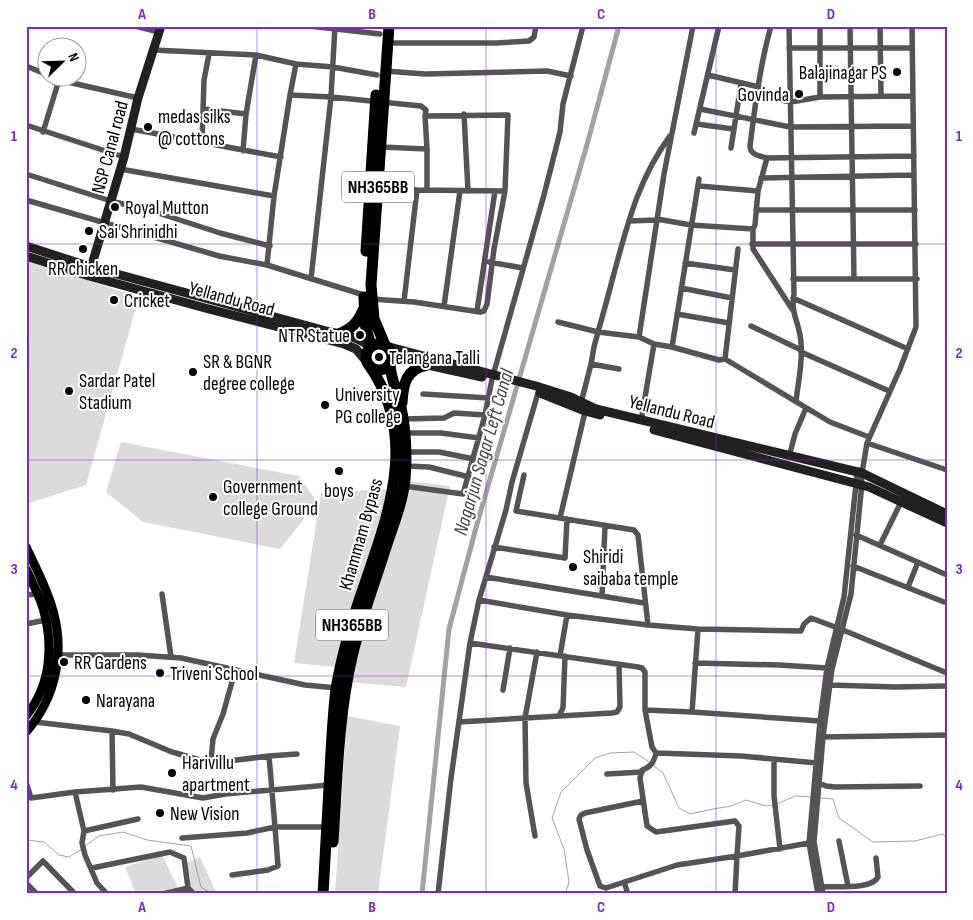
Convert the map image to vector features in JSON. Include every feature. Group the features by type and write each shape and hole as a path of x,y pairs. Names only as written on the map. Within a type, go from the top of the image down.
{"highway":[{"name":"NH365BB","path":"368,364 366,354 370,347 365,324 370,178 379,102 384,32"},
{"name":"NH365BB","path":"379,102 381,147 366,298 375,324 390,351 391,360"},
{"path":"338,334 357,323 366,298"},
{"path":"370,347 378,344 386,346"},
{"path":"368,364 372,368 380,370 391,360"},
{"name":"Khammam Bypass","path":"330,894 346,689 355,648 398,512 404,486 406,466 405,433 391,360"},
{"name":"Khammam Bypass","path":"323,894 330,754 337,688 349,633 388,513 394,481 396,448 391,410 383,386 368,364"},
{"path":"403,419 402,395 405,381 416,368 427,365"}],"main road":[{"name":"NSP Canal road","path":"89,276 124,157 138,98 160,29"},
{"name":"Yellandu Road","path":"26,246 91,267 361,340 370,347"},
{"name":"Yellandu Road","path":"26,256 89,276 344,344 356,349 368,364"},
{"name":"Yellandu Road","path":"386,346 497,378 584,406 859,484 947,523"},
{"name":"Yellandu Road","path":"391,360 497,378"},
{"name":"Yellandu Road","path":"584,406 789,456 861,471 947,514"},
{"path":"26,547 46,590 49,655 48,672 37,701 26,716"},
{"path":"26,569 48,616 58,655 51,691 35,722 26,732"}],"street":[{"path":"135,26 160,29"},
{"path":"309,26 496,43 529,41 534,37 536,26"},
{"path":"404,486 463,494 474,459 488,398 497,378 523,268 558,141 563,104 583,26"},
{"path":"639,337 671,134 693,26"},
{"path":"694,133 719,26"},
{"path":"771,26 765,46 758,87 750,149 754,154 767,158 791,156 914,156"},
{"path":"789,26 792,309"},
{"path":"820,26 820,97"},
{"path":"850,26 854,278"},
{"path":"880,26 881,96"},
{"path":"818,894 809,843 818,786 822,737 840,628 861,471 868,440 916,327 912,26"},
{"path":"311,279 333,67 335,28"},
{"path":"789,48 912,48"},
{"path":"154,50 256,55 296,64 381,73 424,74 547,71 571,76"},
{"path":"202,142 204,80 206,60 209,54"},
{"path":"243,151 246,114 256,55"},
{"path":"267,265 274,196 296,64"},
{"path":"26,66 38,71"},
{"path":"708,75 758,87"},
{"path":"731,148 741,84"},
{"path":"88,87 138,98"},
{"path":"43,132 57,88"},
{"path":"290,95 421,106 426,110 428,190"},
{"path":"757,95 791,102 820,97 912,96"},
{"path":"204,109 246,114"},
{"path":"700,109 790,127 913,126"},
{"path":"26,200 219,256 267,265 366,298 404,301 480,312 486,308 505,191 508,115 464,114 425,116"},
{"path":"464,114 468,191"},
{"path":"696,124 733,129"},
{"path":"26,125 124,157"},
{"path":"131,129 281,157"},
{"path":"494,547 564,558 564,518 598,332 629,221 655,156 671,134"},
{"path":"381,147 426,149"},
{"path":"767,158 758,191 752,244 753,249 792,309 800,331 802,346 796,401"},
{"path":"120,169 274,196"},
{"path":"26,174 111,201 270,246"},
{"path":"761,178 914,175"},
{"path":"672,347 699,183 758,191"},
{"path":"378,186 417,190 505,191"},
{"path":"404,301 417,190"},
{"path":"444,306 460,191"},
{"path":"477,311 495,191"},
{"path":"756,210 915,210"},
{"path":"629,221 657,220 692,225 753,229"},
{"path":"752,244 916,244"},
{"path":"725,359 738,249"},
{"path":"485,261 523,268"},
{"path":"685,263 735,270"},
{"path":"793,279 916,279"},
{"path":"681,288 732,298"},
{"path":"793,298 908,349"},
{"path":"677,314 729,323"},
{"path":"558,322 598,332 639,337 654,344 719,360 725,359 830,422 868,440 947,470"},
{"path":"751,326 889,391"},
{"path":"641,420 654,344"},
{"path":"591,364 619,369"},
{"path":"438,894 470,643 479,600 506,510 536,390"},
{"path":"423,394 488,398"},
{"path":"789,456 795,434 806,408"},
{"path":"403,419 444,418 454,413 485,415"},
{"path":"405,433 441,433 479,438"},
{"path":"406,452 440,452 474,459"},
{"path":"406,466 429,468 469,477"},
{"path":"516,512 524,475"},
{"path":"818,786 817,764 820,721 828,668 850,594 859,484"},
{"path":"880,546 901,502"},
{"path":"506,510 634,530 638,535 644,603 648,625"},
{"path":"602,596 605,526"},
{"path":"856,535 947,575"},
{"path":"908,587 918,562"},
{"path":"853,566 944,602"},
{"path":"486,577 644,603"},
{"path":"26,595 37,594"},
{"path":"162,594 171,657"},
{"path":"479,600 567,615 698,629 801,631 811,618 947,672"},
{"path":"560,716 563,708 563,656 567,615"},
{"path":"26,624 48,616"},
{"path":"692,712 698,629"},
{"path":"470,643 642,668 645,672 645,710 652,748 656,753 741,756 817,764"},
{"path":"503,690 510,648"},
{"path":"535,836 526,783 525,718 537,652"},
{"path":"58,655 138,655 181,658 235,671 337,688"},
{"path":"696,663 828,668"},
{"path":"459,722 612,714 617,712 620,707 619,664"},
{"path":"211,760 213,739 223,714 235,671"},
{"path":"830,685 947,686"},
{"path":"645,710 820,721"},
{"path":"35,722 129,734 172,752 200,760 229,761 297,754"},
{"path":"112,731 113,790"},
{"path":"822,737 947,735"},
{"path":"656,753 654,762 642,772 640,778 647,826 656,832 735,821 739,826 735,894"},
{"path":"232,875 268,870 278,866 269,756"},
{"path":"774,760 774,796 780,849"},
{"path":"607,774 642,772"},
{"path":"26,782 31,798 75,792 141,787 203,798 225,794 329,785"},
{"path":"818,786 920,786"},
{"path":"75,792 84,831 82,843 85,855 97,883 107,894"},
{"path":"643,801 585,813 578,819 600,886 606,888 677,865 809,843"},
{"path":"815,801 814,842 823,894"},
{"path":"84,831 138,819"},
{"path":"182,838 247,833 275,827 326,827"},
{"path":"839,841 848,886"},
{"path":"92,868 170,852 184,858 188,888 194,894"},
{"path":"821,887 861,886 873,883 878,877 876,858"},
{"path":"26,878 43,861 75,894"},
{"path":"624,882 628,894"},
{"path":"26,883 37,894"},
{"path":"164,894 188,888"}],"shaded area":[{"name":"Sardar Patel Stadium","path":"26,260 139,297 86,485 26,504"},
{"name":"Government college Ground","path":"121,442 299,476 317,502 280,549 143,522 106,492"},
{"path":"407,481 450,486 406,687 348,682"},
{"path":"388,489 337,667 294,663 321,493"},
{"path":"347,716 400,726 378,894 335,894"},
{"path":"162,855 181,894 136,894 125,867"},
{"path":"200,857 215,890 226,894 192,894 184,864"}],"waterway":[{"name":"Nagarjun Sagar Left Canal","path":"422,894 449,629 477,524 588,141 619,26"},
{"path":"565,894 569,882 564,849 552,818 561,792 595,758 610,753 634,752 649,762"},
{"path":"654,766 663,773 679,808 690,814 731,806 746,800 766,806 773,805"},
{"path":"777,804 795,796 811,797"},
{"path":"820,798 833,799 839,818 873,842 915,841 943,834 947,839"},
{"path":"85,846 99,836 123,832 147,840 191,846 201,887 212,894"},
{"path":"26,840 44,842 59,855 69,857 82,849"}],"place":[{"name":"Balajinagar PS","path":"897,72"},
{"name":"Govinda","path":"799,94"},
{"name":"medas silks @ cottons","path":"148,127"},
{"name":"Royal Mutton","path":"115,207"},
{"name":"Sai Shrinidhi","path":"89,231"},
{"name":"RR chicken","path":"83,249"},
{"name":"Cricket","path":"114,300"},
{"name":"NTR Statue","path":"360,335"},
{"name":"Telangana Talli","path":"379,357"},
{"name":"SR & BGNR degree college","path":"193,372"},
{"name":"Sardar Patel Stadium","path":"69,391"},
{"name":"University PG college","path":"325,405"},
{"name":"boys","path":"339,471"},
{"name":"Government college Ground","path":"213,497"},
{"name":"Shiridi saibaba temple","path":"573,567"},
{"name":"RR Gardens","path":"64,662"},
{"name":"Triveni School","path":"160,673"},
{"name":"Narayana","path":"86,700"},
{"name":"Harivillu apartment","path":"172,773"},
{"name":"New Vision","path":"160,813"}]}
